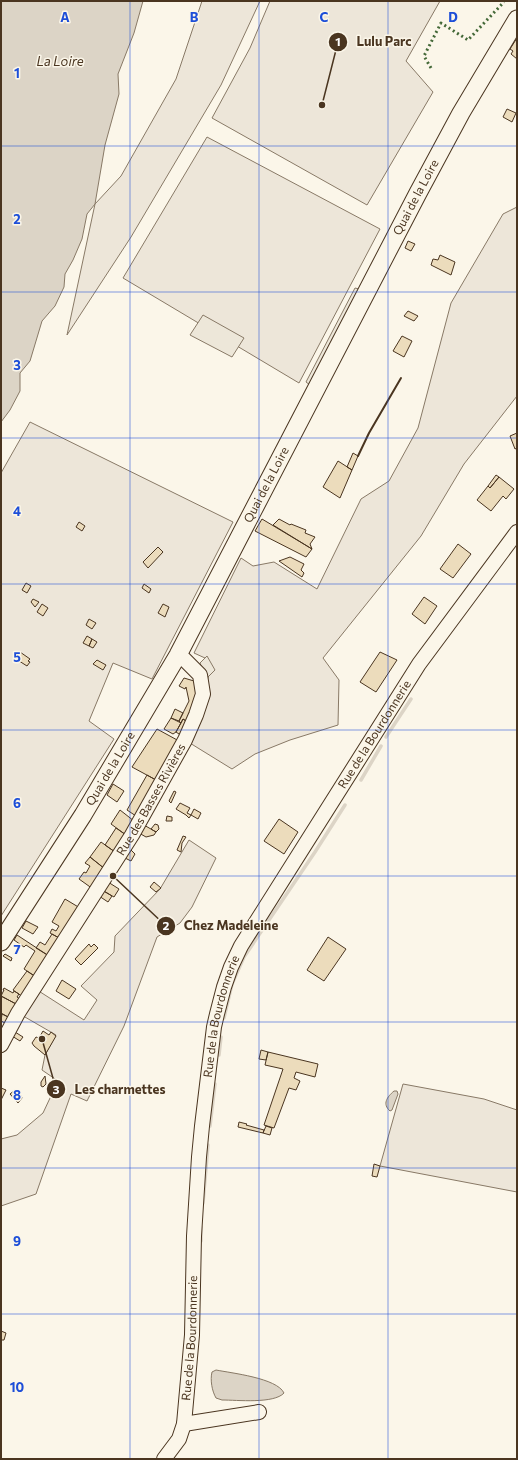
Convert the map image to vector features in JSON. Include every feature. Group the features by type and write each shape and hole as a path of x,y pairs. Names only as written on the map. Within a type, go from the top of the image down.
{"main road":[{"name":"Quai de la Loire","path":"1,942 83,815 178,655 418,193 461,113 517,19"}],"street":[{"name":"Rue de la Bourdonnerie","path":"164,1459 179,1439 184,1424 192,1335 194,1236 199,1157 214,1027 224,987 231,967 241,946 419,664 517,532"},
{"name":"Rue des Basses Rivières","path":"1,1045 22,1007 132,835 188,734 203,694 200,675 178,655"},
{"path":"184,1424 259,1412"}],"shaded area":[{"path":"202,1 260,1 221,85 131,237 67,335 95,204 121,176 176,79"},
{"path":"270,1 440,1 406,61 433,92 367,205 212,118 250,48"},
{"path":"207,137 380,229 299,383 123,278"},
{"path":"517,207 517,396 464,464 421,536 323,658 339,680 338,725 290,740 255,754 232,769 185,740 203,694 211,668 205,658 194,653 241,558 253,566 274,562 317,589 361,499 389,481 418,428 451,303 503,214"},
{"path":"355,288 359,289 310,385 306,382"},
{"path":"203,315 244,338 232,357 190,335"},
{"path":"30,422 233,522 152,679 113,663 89,721 114,739 1,916 1,473"},
{"path":"207,656 215,670 206,679 200,663"},
{"path":"189,840 216,858 192,907 180,923 157,937 124,1026 87,1101 71,1094 36,1194 1,1206 1,1139 17,1135 43,1113 58,1081 42,1070 45,1055 56,1035 18,1013 34,988 84,1020 97,1000 81,986 114,952 115,936 160,889"},
{"path":"403,1084 484,1099 517,1110 517,1192 380,1166"}],"water":[{"name":"La Loire","path":"1,1 143,1 134,33 118,74 119,94 105,145 95,204 87,214 82,239 65,274 64,287 55,306 42,321 30,361 20,373 20,391 10,410 1,422"},
{"path":"394,1091 397,1091 398,1094 392,1110 390,1111 386,1106 386,1101"},
{"path":"216,1370 263,1380 280,1388 284,1393 272,1399 264,1400 222,1400 216,1398 212,1389 211,1378 212,1372"}],"building":[{"path":"517,38 517,59 511,54 513,51 510,49"},
{"path":"507,109 516,113 512,122 503,117"},
{"path":"408,241 415,244 411,251 405,248"},
{"path":"440,255 455,262 451,275 431,265 433,259 438,260"},
{"path":"408,311 418,316 414,321 404,316"},
{"path":"402,336 412,341 404,357 393,351"},
{"path":"517,433 517,448 515,449 510,436"},
{"path":"353,453 358,456 352,470 347,467"},
{"path":"338,461 352,470 340,498 323,487"},
{"path":"496,475 499,477 490,488 488,486"},
{"path":"499,477 514,489 506,499 503,496 491,511 477,500 488,486 490,488"},
{"path":"262,519 312,549 306,557 255,531"},
{"path":"279,519 290,525 291,524 306,530 305,533 315,537 310,544 312,549 273,525"},
{"path":"79,522 85,526 82,531 76,527"},
{"path":"458,544 471,554 453,578 440,569"},
{"path":"158,547 163,552 148,568 143,562"},
{"path":"290,557 304,564 301,570 304,573 302,577 279,561"},
{"path":"26,583 31,586 27,593 22,590"},
{"path":"144,584 151,589 149,593 142,588"},
{"path":"424,597 437,606 425,624 412,614"},
{"path":"33,599 39,602 35,607 31,602"},
{"path":"42,604 48,608 43,616 37,612"},
{"path":"163,604 169,607 165,617 158,613"},
{"path":"89,619 96,623 92,629 86,625"},
{"path":"87,636 92,639 89,646 83,643"},
{"path":"92,639 97,642 93,648 89,646"},
{"path":"20,652 30,659 27,666 16,659"},
{"path":"380,652 397,660 376,692 360,682"},
{"path":"97,660 106,665 103,670 93,664"},
{"path":"184,678 194,681 196,691 195,703 189,723 183,719 181,723 179,721 189,701 186,687 185,689 179,686"},
{"path":"175,709 183,713 179,721 171,718"},
{"path":"171,718 181,723 176,732 173,734 164,729"},
{"path":"183,719 189,723 182,736 176,732"},
{"path":"157,729 179,741 156,780 132,767"},
{"path":"147,775 156,780 136,816 127,810"},
{"path":"113,784 124,791 117,802 107,795"},
{"path":"174,791 176,792 171,803 169,801"},
{"path":"180,803 190,808 187,813 191,815 189,818 176,809"},
{"path":"194,809 201,813 198,819 191,815"},
{"path":"120,810 134,821 126,835 111,824"},
{"path":"167,816 172,817 172,821 166,821"},
{"path":"279,819 298,832 284,854 264,841"},
{"path":"155,824 158,825 159,829 156,832 151,829"},
{"path":"144,825 156,832 154,835 146,837 139,833"},
{"path":"116,828 126,835 115,852 105,845"},
{"path":"183,836 186,837 182,843 181,852 177,850"},
{"path":"101,842 115,852 105,869 90,857"},
{"path":"129,848 135,854 131,861 123,857"},
{"path":"90,857 105,869 93,889 79,879 84,872 86,873 90,866 85,863"},
{"path":"108,882 119,889 114,897 102,890"},
{"path":"154,882 161,888 156,892 150,887"},
{"path":"102,890 112,896 108,902 99,896"},
{"path":"65,899 80,908 61,939 50,933 52,929 56,931 59,926 52,922"},
{"path":"26,921 38,927 33,934 22,928"},
{"path":"52,934 61,939 49,956 36,948 40,942 45,945"},
{"path":"17,935 49,956 36,977 24,969 35,951 26,945 24,947 14,940"},
{"path":"328,937 346,949 324,981 307,970"},
{"path":"89,944 91,947 94,944 98,948 81,965 75,959"},
{"path":"5,954 12,958 11,961 3,956"},
{"path":"27,971 36,977 23,997 13,990"},
{"path":"62,980 76,989 69,999 56,991"},
{"path":"4,988 13,993 14,991 19,994 17,997 21,1000 18,1005 1,996"},
{"path":"1,996 18,1005 10,1018 1,1013"},
{"path":"2,1014 10,1018 7,1024 1,1021"},
{"path":"43,1031 49,1035 51,1032 56,1036 45,1055 32,1043 36,1037 39,1038"},
{"path":"15,1032 23,1037 20,1041 12,1036"},
{"path":"261,1050 268,1052 266,1060 259,1059"},
{"path":"268,1052 318,1064 315,1077 296,1072 294,1078 300,1081 296,1090 289,1088 274,1128 264,1125 283,1069 265,1065"},
{"path":"45,1076 46,1084 43,1087 41,1086 41,1082"},
{"path":"1,1088 6,1090 1,1100"},
{"path":"15,1090 22,1098 18,1103 10,1094"},
{"path":"239,1122 264,1130 263,1133 238,1127"},
{"path":"266,1126 272,1128 270,1135 263,1133"},
{"path":"374,1164 380,1166 377,1177 372,1176"},
{"path":"1,1331 6,1333 4,1340 1,1340"}],"waterway":[{"path":"386,737 411,699"},
{"path":"361,780 381,746"},
{"path":"224,1018 232,984 244,957 345,805"},
{"path":"219,1055 221,1037"},
{"path":"210,1126 215,1084"},
{"path":"203,1203 208,1145"},
{"path":"201,1227 201,1241"}],"hedge":[{"path":"431,68 424,56 441,23 468,40 504,2"}],"wall":[{"path":"358,456 369,433 401,378"}],"place":[{"name":"Lulu Parc","path":"322,105"},
{"name":"Chez Madeleine","path":"113,876"},
{"name":"Les charmettes","path":"42,1039"}]}
